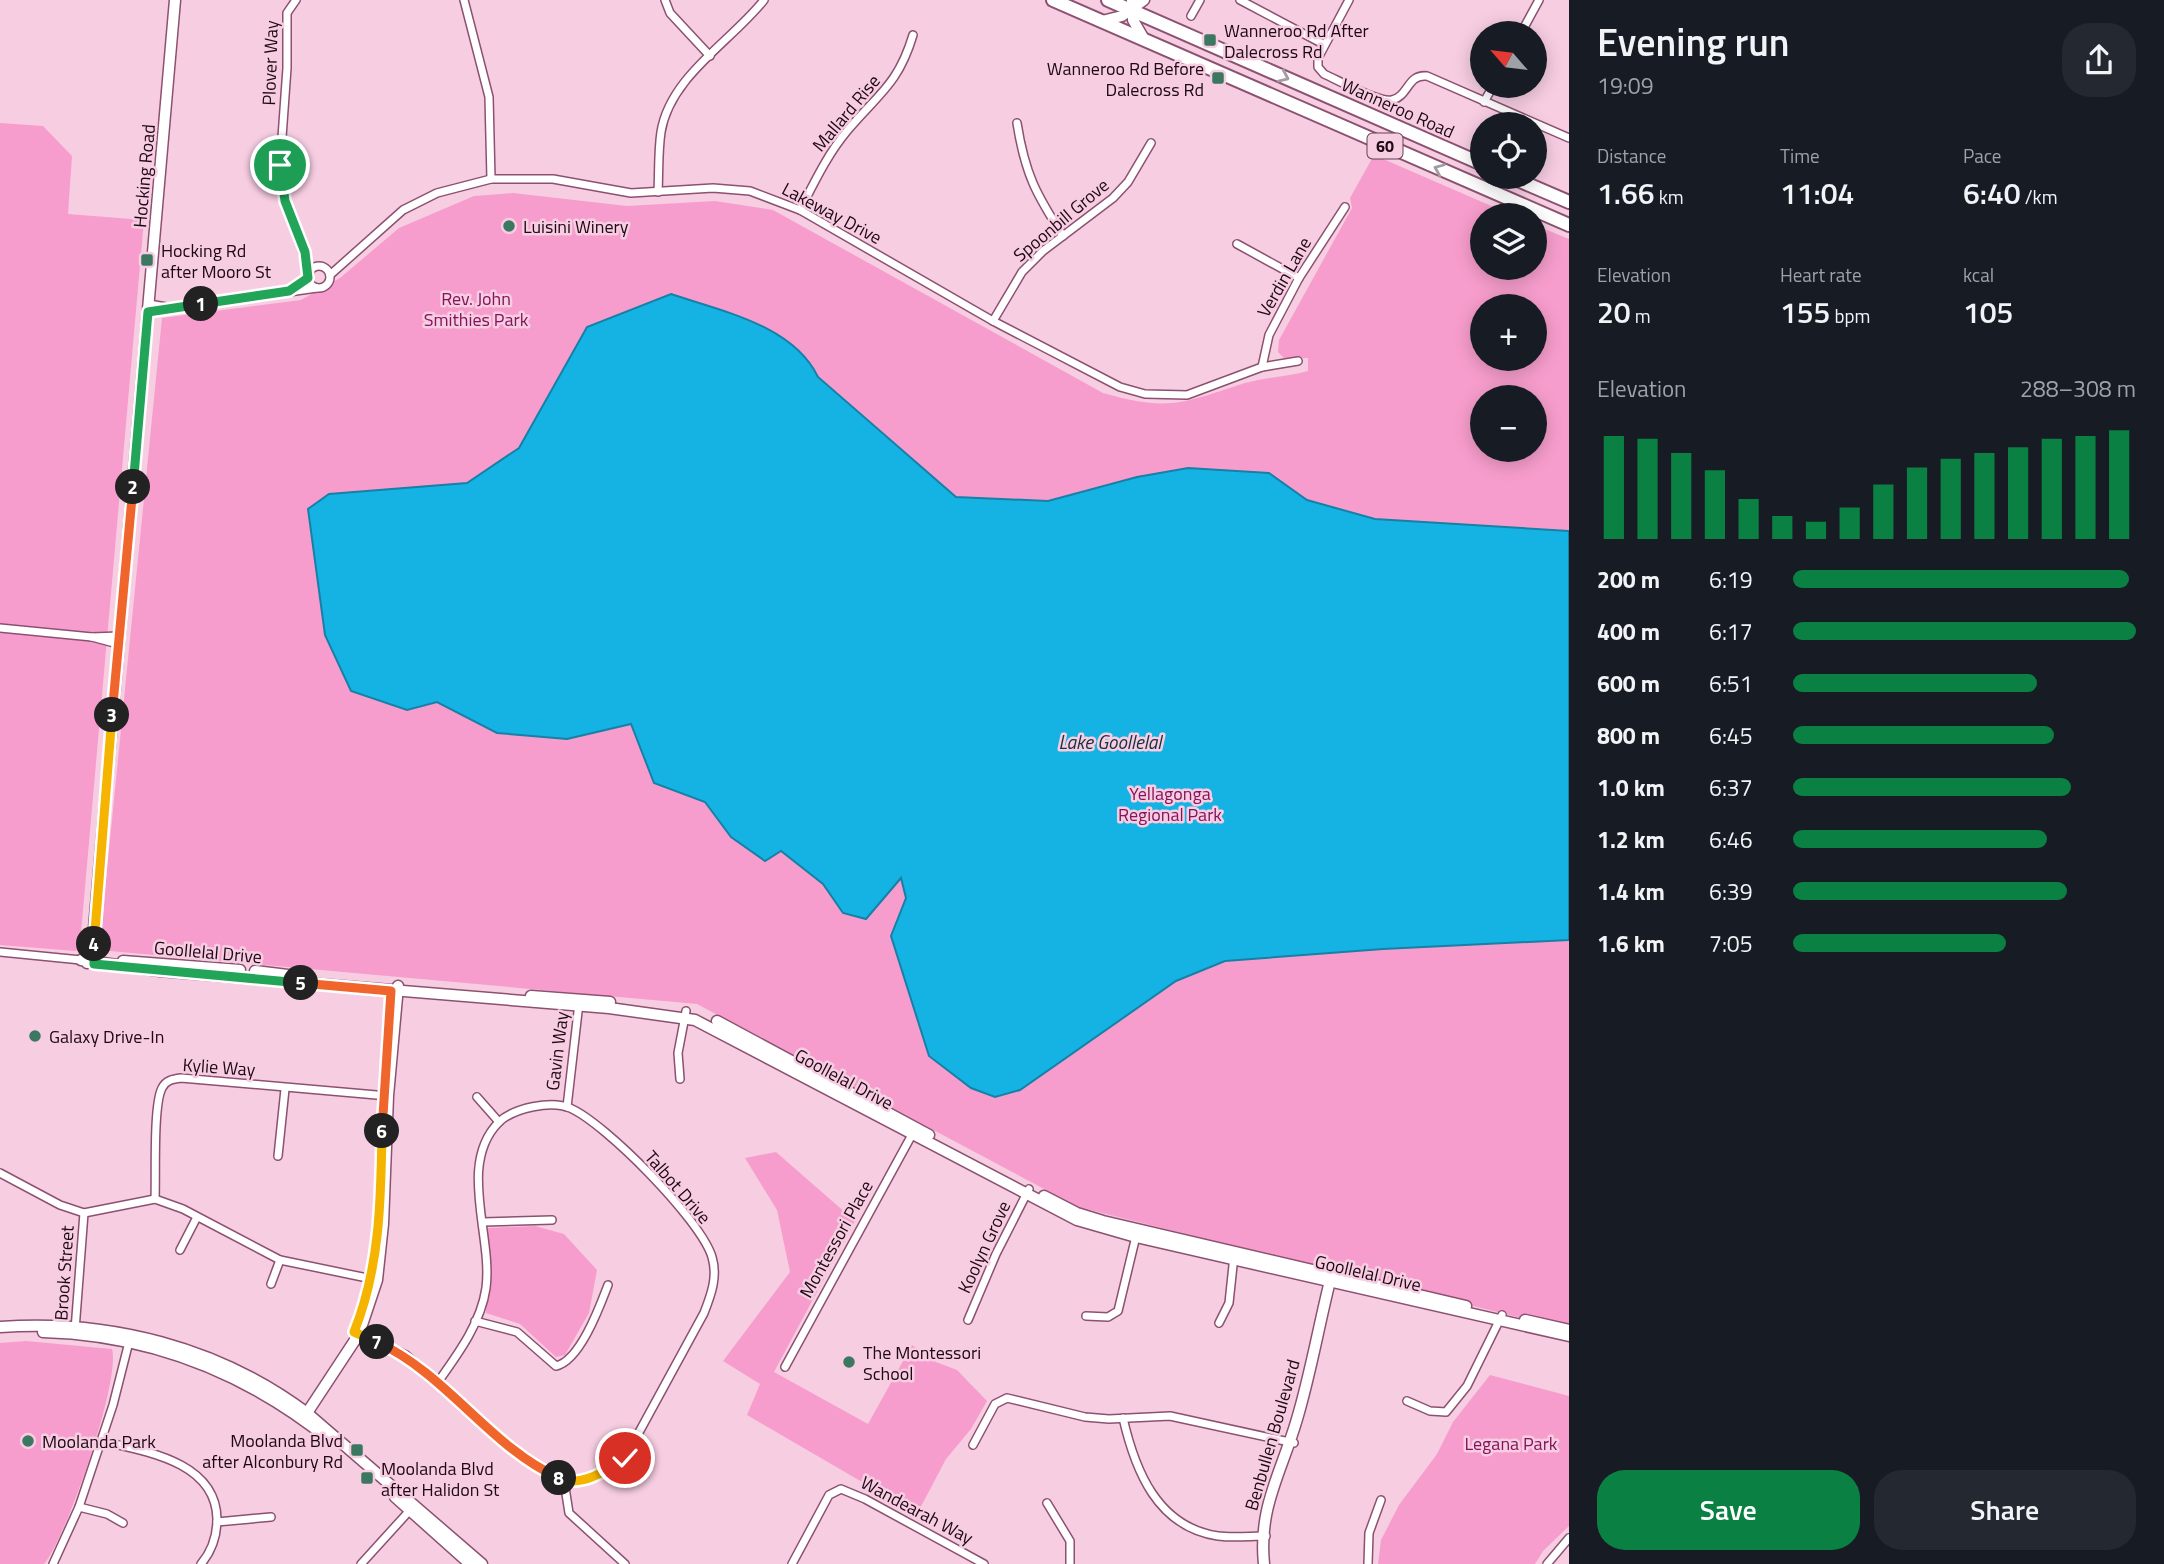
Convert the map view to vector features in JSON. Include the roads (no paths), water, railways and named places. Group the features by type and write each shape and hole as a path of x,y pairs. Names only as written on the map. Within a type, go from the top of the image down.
{"highway":[{"name":"60","path":"1054,0 1569,225"},
{"name":"Wanneroo Road","path":"1108,0 1132,5 1470,159"},
{"path":"1539,189 1569,202"}],"street":[{"name":"Hocking Road","path":"89,961 93,940 175,0"},
{"name":"Plover Way","path":"296,0 287,13 287,68 280,165 285,201 305,252 309,275"},
{"path":"464,0 489,97 491,179"},
{"path":"665,0 670,13 710,56"},
{"path":"658,192 662,130 669,109 684,82 764,0"},
{"path":"1102,21 1144,0"},
{"path":"1191,16 1200,0"},
{"path":"1240,0 1323,44"},
{"path":"1349,0 1323,44 1318,67 1324,74 1381,99 1393,100 1419,75 1427,76 1569,138"},
{"path":"1528,21 1539,0"},
{"path":"1132,5 1144,39"},
{"name":"Mallard Rise","path":"800,210 823,164 846,132 895,80 913,35"},
{"path":"1484,102 1486,98"},
{"path":"1017,123 1023,159 1033,188 1063,236"},
{"name":"Spoonbill Grove","path":"993,321 1022,272 1113,198 1128,182 1151,143"},
{"name":"Lakeway Drive","path":"330,275 403,210 437,193 491,179 553,179 631,193 713,188 750,191 800,210 993,321 1112,383 1145,394 1187,395 1262,368 1298,361"},
{"name":"Verdin Lane","path":"1262,368 1269,335 1299,278 1345,207"},
{"path":"1237,244 1299,278"},
{"name":"Plover Way","path":"305,252 323,267"},
{"name":"Lakeway Drive","path":"323,267 341,264"},
{"path":"148,308 172,308 317,288 327,285 330,275 323,267 289,291"},
{"path":"309,275 311,284 317,288"},
{"path":"0,628 119,640"},
{"name":"Goollelal Drive","path":"0,952 685,1014 914,1130 1077,1220 1333,1278 1569,1336"},
{"path":"303,1414 357,1333 375,1280 383,1224 385,1096 394,988"},
{"name":"Gavin Way","path":"567,1107 579,1004"},
{"path":"680,1079 678,1053 685,1014"},
{"name":"Kylie Way","path":"155,1199 160,1091 168,1081 181,1078 385,1096"},
{"path":"278,1156 285,1088"},
{"path":"477,1097 499,1122"},
{"path":"438,1382 454,1360 475,1321 486,1287 480,1161 483,1149 499,1122 526,1109 567,1107"},
{"name":"Talbot Drive","path":"564,1481 579,1480 602,1473 625,1458 704,1313 713,1290 714,1274 707,1245 670,1196 588,1117 567,1107"},
{"name":"Montessori Place","path":"785,1367 914,1130"},
{"path":"0,1173 60,1205 83,1213 155,1199 280,1259 375,1280"},
{"name":"Koolyn Grove","path":"968,1320 996,1254 1028,1192"},
{"name":"Brook Street","path":"76,1330 83,1213"},
{"path":"180,1250 197,1217"},
{"path":"483,1222 552,1220"},
{"path":"1086,1316 1108,1317 1118,1311 1137,1233"},
{"path":"1219,1323 1228,1303 1234,1255"},
{"path":"271,1284 280,1259"},
{"name":"Benbullen Boulevard","path":"1266,1564 1264,1536 1292,1443 1333,1278"},
{"path":"475,1321 517,1332 556,1366 569,1360 596,1317 608,1285"},
{"path":"1407,1401 1430,1411 1446,1412 1467,1386 1501,1318"},
{"name":"Goollelal Drive","path":"1501,1318 1569,1330"},
{"path":"0,1327 76,1330 130,1338 180,1347 230,1367 303,1414 482,1564"},
{"path":"0,1334 76,1330"},
{"path":"357,1333 406,1355 528,1462 564,1481 569,1513 625,1564"},
{"path":"53,1564 79,1507 130,1338"},
{"path":"973,1445 995,1404 1007,1398 1085,1417 1123,1419 1170,1416 1292,1443"},
{"path":"1123,1419 1132,1458 1143,1482 1171,1515 1188,1527 1217,1536 1264,1536"},
{"path":"101,1441 158,1455 187,1468 199,1478 213,1499 216,1522 213,1544 201,1564"},
{"name":"Wandearah Way","path":"792,1564 829,1495 841,1489 865,1499 984,1564"},
{"path":"1368,1564 1369,1533 1381,1500"},
{"path":"1047,1503 1070,1541 1070,1564"},
{"path":"79,1507 107,1514 122,1523"},
{"path":"361,1564 412,1508"},
{"path":"412,1508 470,1564"},
{"path":"216,1522 271,1517"},
{"path":"1547,1564 1569,1538"}],"water":[{"name":"Lake Goollelal","path":"671,294 754,322 792,344 807,359 818,377 956,497 1048,501 1137,477 1188,468 1269,473 1307,500 1375,519 1569,531 1569,940 1383,949 1225,961 1176,981 1020,1090 995,1097 971,1088 929,1056 891,936 906,898 901,878 866,919 843,913 823,884 781,851 765,861 731,837 705,802 654,783 631,724 567,739 497,733 437,702 407,710 351,691 325,635 308,509 329,494 467,483 519,448 587,327"}],"place":[{"name":"Wanneroo Rd After Dalecross Rd","path":"1210,40"},
{"name":"Wanneroo Rd Before Dalecross Rd","path":"1218,78"},
{"name":"Luisini Winery","path":"509,226"},
{"name":"Hocking Rd after Mooro St","path":"147,260"},
{"name":"Galaxy Drive-In","path":"35,1036"},
{"name":"The Montessori School","path":"849,1362"},
{"name":"Moolanda Park","path":"28,1441"},
{"name":"Moolanda Blvd after Alconbury Rd","path":"357,1450"},
{"name":"Moolanda Blvd after Halidon St","path":"367,1478"}],"park label":[{"name":"Rev. John Smithies Park","path":"476,308"},
{"name":"Yellagonga Regional Park","path":"1170,803"},
{"name":"Legana Park","path":"1511,1443"}]}
